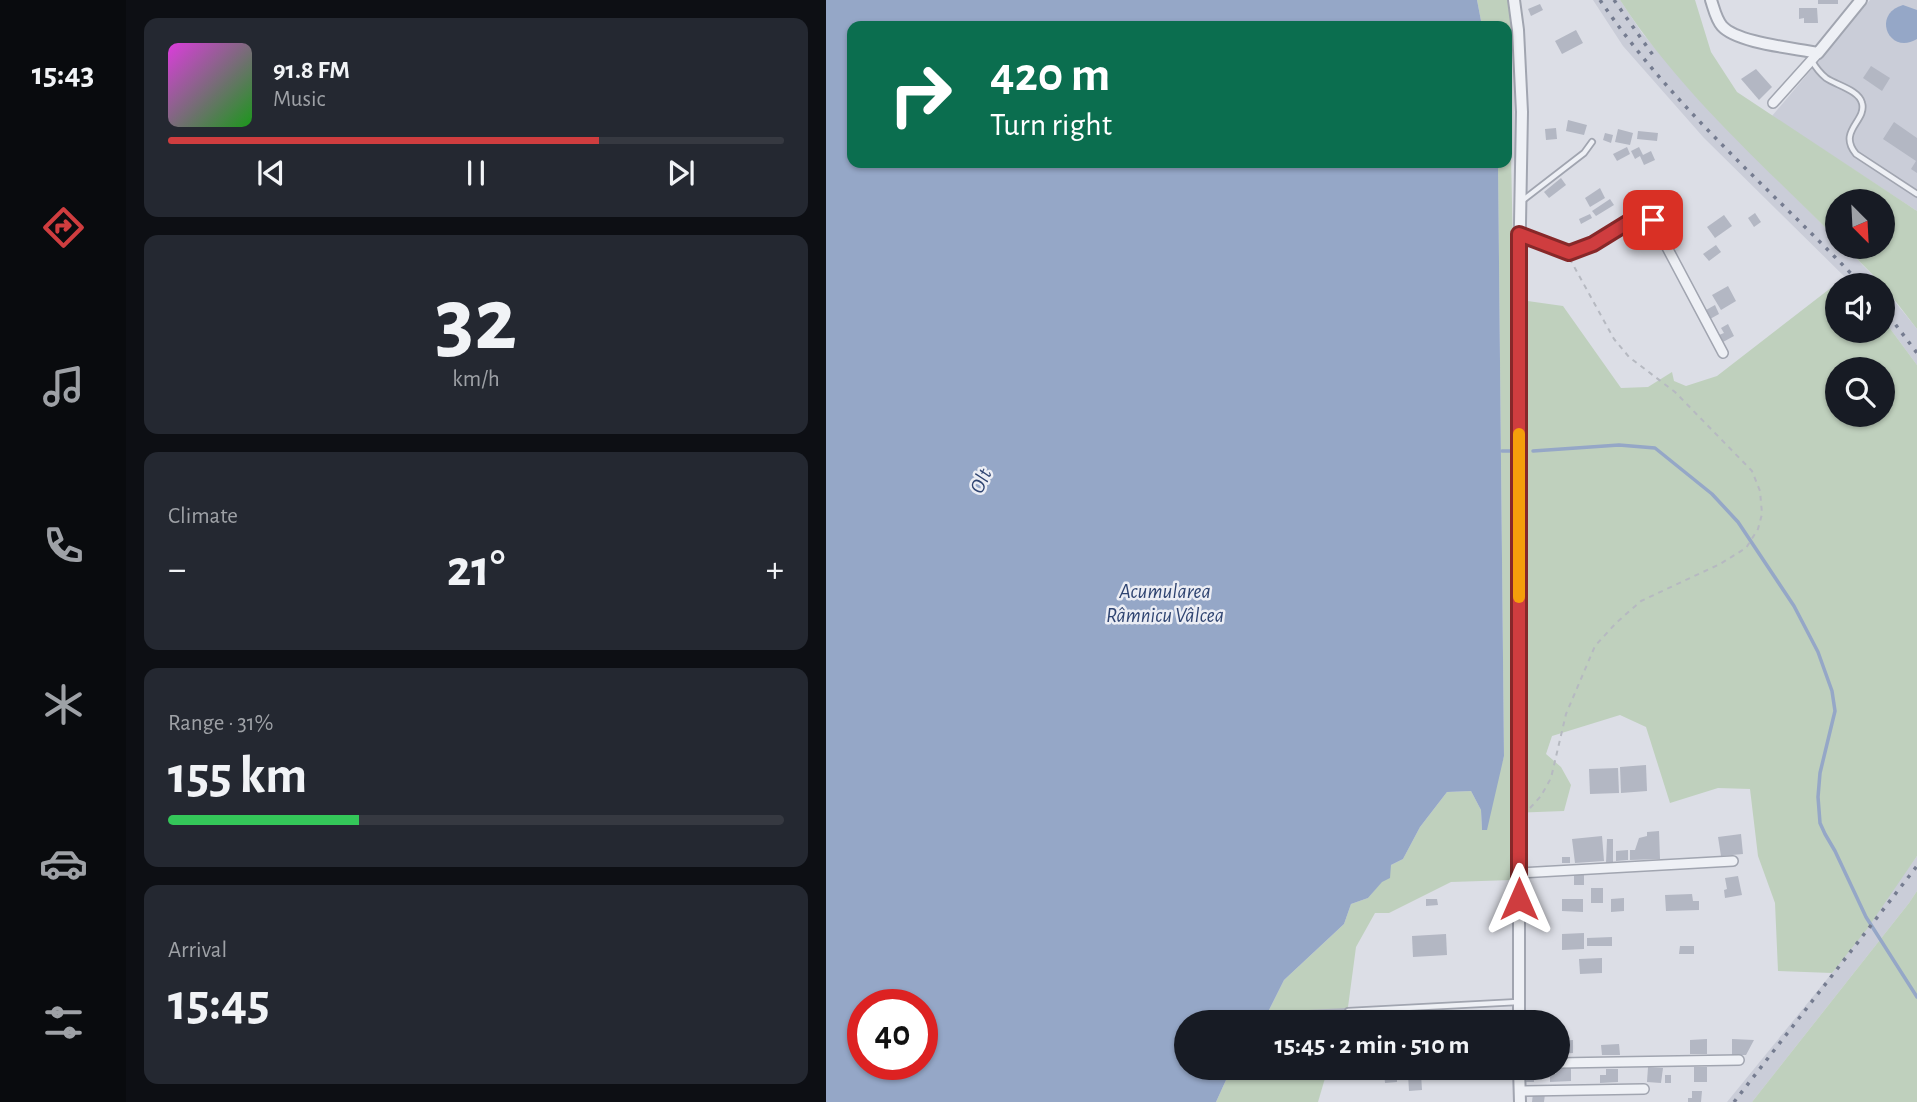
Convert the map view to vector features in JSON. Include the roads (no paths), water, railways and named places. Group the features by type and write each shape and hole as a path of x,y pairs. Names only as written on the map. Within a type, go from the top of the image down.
{"street":[{"path":"1514,0 1522,112 1519,234 1519,1010"},
{"path":"1711,0 1720,24 1731,33 1814,57"},
{"path":"1773,103 1861,0"},
{"path":"1519,234 1538,239 1564,252 1578,251 1634,218 1640,215 1648,216 1653,220 1682,271 1723,353"},
{"path":"1519,873 1733,861"},
{"path":"1570,1063 1739,1060"},
{"path":"1520,1096 1644,1090"}],"lane":[{"path":"1814,57 1826,77 1861,100 1862,108 1850,134 1851,148 1917,194"},
{"path":"1520,203 1584,153 1592,142"},
{"path":"1368,1010 1519,1002"}],"water":[{"name":"Acumularea Râmnicu Vâlcea","path":"826,0 1477,0 1481,21 847,21 847,168 1498,168 1504,756 1487,830 1482,830 1481,810 1471,791 1447,792 1420,827 1403,859 1391,865 1390,878 1382,882 1368,898 1351,904 1344,924 1284,980 1269,1010 1174,1010 1174,1080 1226,1080 1216,1102 826,1102"},
{"path":"1903,5 1917,10 1917,39 1907,43 1892,38 1886,24 1893,10"}],"waterway":[{"path":"1533,451 1619,445 1655,448 1712,494 1738,522 1794,606 1818,652 1832,691 1835,711 1820,773 1820,823 1866,917 1917,997"},
{"path":"1502,451 1514,451"}],"railway":[{"path":"1600,0 1659,77 1692,113 1850,273"},
{"path":"1614,0 1655,58"},
{"path":"1895,324 1917,353"},
{"path":"1734,1102 1917,866"}],"water label":[{"name":"Olt","path":"981,481"}]}
